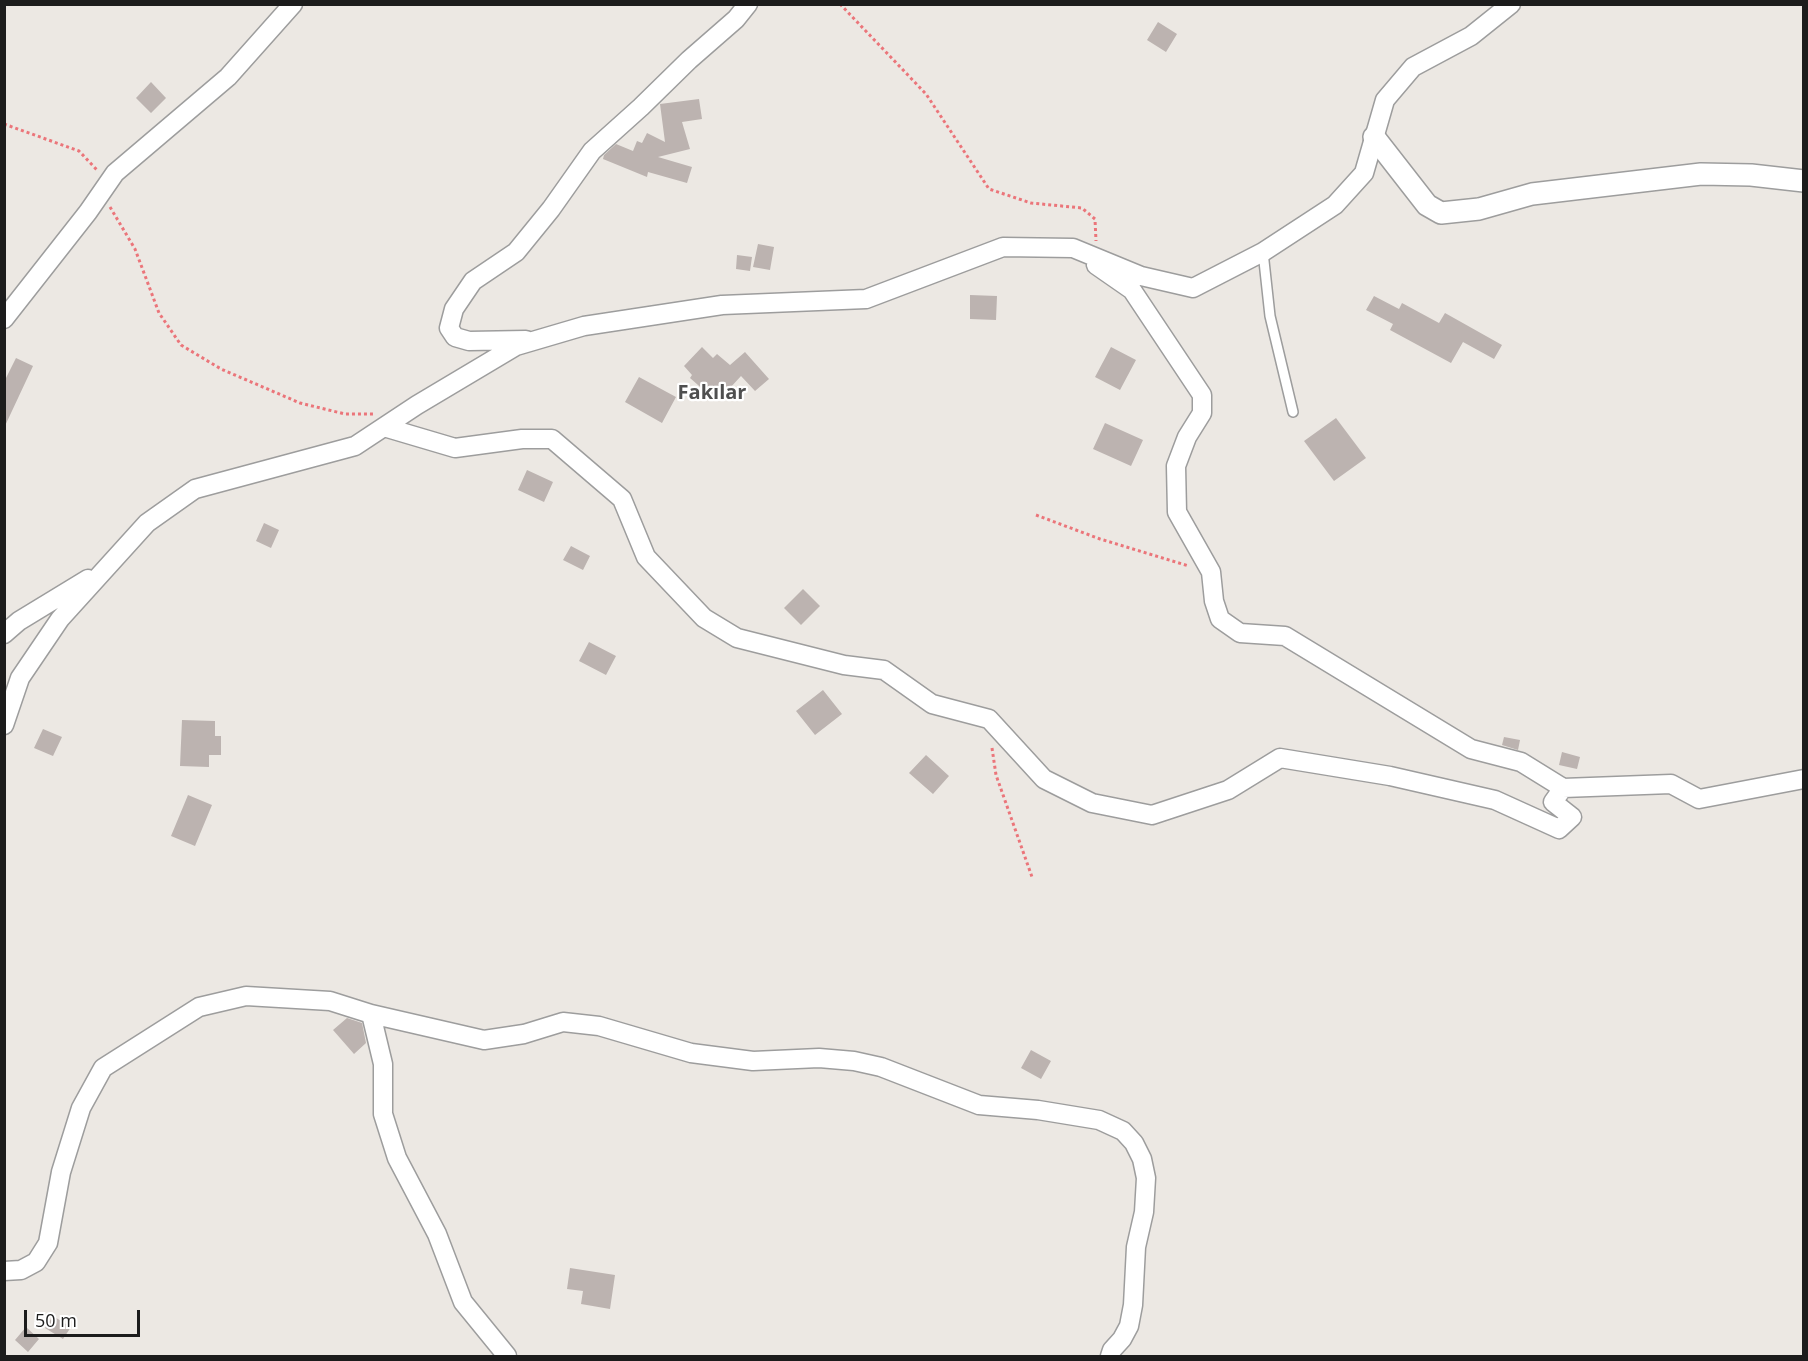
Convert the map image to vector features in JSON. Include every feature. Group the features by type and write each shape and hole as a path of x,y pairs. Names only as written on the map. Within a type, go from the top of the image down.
{"street":[{"path":"4,319 88,213 115,173 228,77 293,4"},
{"path":"537,340 469,341 455,337 449,328 454,309 473,281 516,252 551,209 592,151 689,60 736,20 748,4"},
{"path":"4,725 20,678 60,619 147,523 195,489 355,446 516,346 584,326 722,305 866,299 1003,247 1073,248 1141,276 1193,288 1263,252 1335,205 1364,173 1385,100 1413,68 1471,36 1511,4"},
{"path":"1374,137 1426,205 1441,213 1479,209 1532,194 1701,174 1751,175 1803,181"},
{"path":"1073,248 1132,290 1202,395 1202,413 1187,437 1176,466 1178,512 1211,572 1214,602 1220,618 1240,633 1285,636 1471,749 1521,762 1563,788 1671,784 1698,799 1803,778"},
{"path":"384,427 455,448 522,439 552,439 622,499 646,557 704,618 737,638 844,665 884,670 932,704 988,719 1044,779 1092,803 1152,815 1228,790 1280,759 1390,776 1495,800 1559,829 1572,817 1553,801 1563,788"},
{"path":"4,634 20,621 107,567"},
{"path":"4,1271 21,1270 36,1262 48,1243 61,1172 81,1108 104,1068 199,1007 246,996 330,1001 371,1014 484,1040 524,1034 563,1022 599,1026 691,1053 753,1061 819,1058 854,1061 881,1067 979,1105 1038,1110 1099,1120 1123,1131 1134,1143 1142,1159 1146,1178 1144,1212 1136,1247 1133,1305 1129,1326 1110,1356"},
{"path":"371,1014 383,1064 383,1114 397,1158 437,1234 463,1302 507,1356"}],"lane":[{"path":"1263,252 1270,316 1293,412"}],"path":[{"path":"840,4 926,94 989,189 1031,202 1082,208 1095,219 1096,258"},
{"path":"4,124 79,151 96,168 101,193 135,249 159,313 181,345 221,369 300,403 345,414 405,414"},
{"path":"1035,515 1100,539 1211,572"},
{"path":"988,719 996,775 1032,877"}],"building":[{"path":"1158,22 1177,34 1166,52 1147,40"},
{"path":"151,82 166,98 151,113 136,98"},
{"path":"699,99 702,119 682,122 690,149 658,157 692,167 687,183 648,172 647,177 603,159 604,155 616,144 633,151 637,141 642,143 647,133 665,142 660,104"},
{"path":"758,244 774,247 770,270 753,267"},
{"path":"737,255 752,257 750,271 736,269"},
{"path":"970,295 997,296 996,320 970,319"},
{"path":"1374,296 1399,309 1402,303 1439,323 1445,313 1502,345 1494,359 1463,342 1451,363 1390,330 1393,324 1366,310"},
{"path":"702,347 713,358 717,354 730,365 745,352 769,379 755,391 741,376 730,388 727,386 714,399 690,378 692,375 684,366"},
{"path":"1111,347 1136,360 1120,390 1095,377"},
{"path":"16,358 33,366 4,428 4,382"},
{"path":"639,377 676,397 662,423 625,402"},
{"path":"1336,418 1366,458 1334,481 1304,441"},
{"path":"1105,423 1143,440 1131,466 1093,449"},
{"path":"527,470 553,482 544,502 518,490"},
{"path":"264,523 279,530 271,548 256,541"},
{"path":"571,546 590,556 583,570 563,560"},
{"path":"803,589 820,606 801,625 784,608"},
{"path":"589,642 616,656 606,675 579,661"},
{"path":"823,690 842,714 815,735 796,711"},
{"path":"182,720 215,721 215,736 221,736 221,755 209,755 209,767 180,766"},
{"path":"43,729 62,737 53,756 34,748"},
{"path":"1504,737 1520,740 1518,750 1502,745"},
{"path":"1562,752 1580,757 1577,769 1559,765"},
{"path":"926,755 949,776 933,794 909,773"},
{"path":"188,795 212,805 195,846 171,836"},
{"path":"347,1018 362,1023 366,1043 354,1054 333,1030"},
{"path":"1031,1050 1051,1061 1041,1079 1021,1068"},
{"path":"570,1268 615,1275 610,1309 581,1304 583,1291 567,1289"},
{"path":"53,1316 71,1327 63,1339 45,1328"},
{"path":"26,1327 39,1339 28,1352 15,1340"}],"district":[{"name":"Fakılar","path":"712,393"}]}
